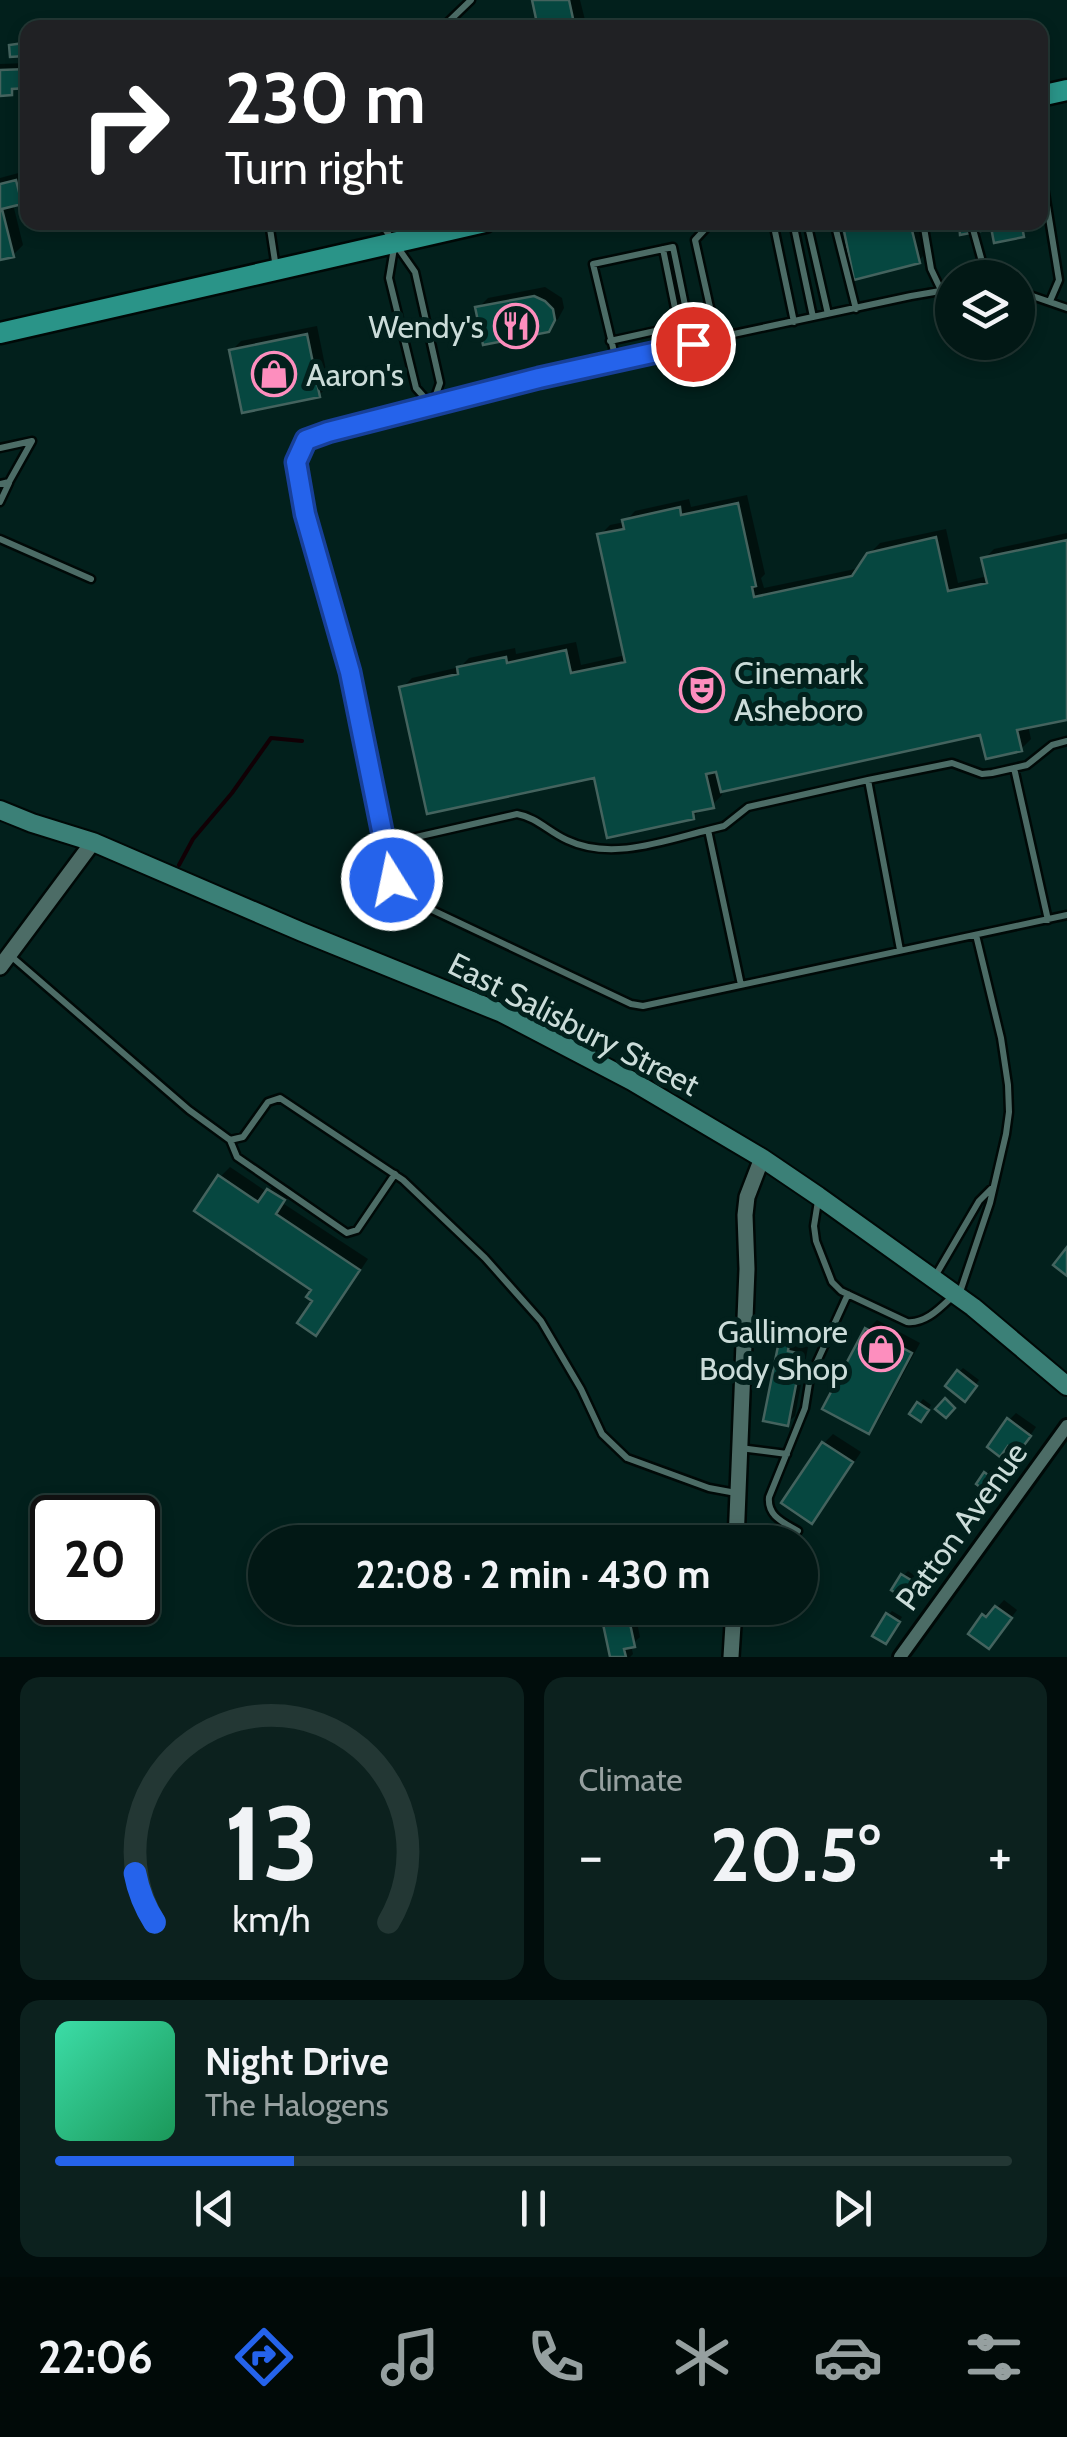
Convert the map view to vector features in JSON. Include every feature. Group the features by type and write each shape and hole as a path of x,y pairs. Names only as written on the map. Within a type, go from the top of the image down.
{"main road":[{"path":"0,333 440,230"},
{"name":"East Salisbury Street","path":"0,810 93,842 502,1013 632,1081 818,1196 957,1295 1067,1386"}],"street":[{"path":"5,961 93,842"},
{"path":"737,1525 747,1269 745,1205 762,1158"},
{"name":"Patton Avenue","path":"900,1657 1067,1426"},
{"path":"732,1657 733,1625"}],"lane":[{"path":"451,20 472,0"},
{"path":"1048,207 1059,280 1050,300"},
{"path":"271,230 276,270"},
{"path":"388,230 415,272 440,383 432,406"},
{"path":"704,230 695,240 716,339"},
{"path":"775,230 794,322"},
{"path":"794,230 813,318"},
{"path":"809,230 828,314"},
{"path":"836,230 856,309"},
{"path":"925,230 935,277"},
{"path":"973,230 981,260"},
{"path":"396,238 390,278 393,294 416,388 432,406"},
{"path":"616,360 594,264 663,249 673,247 693,344"},
{"path":"610,341 670,328 676,318 663,249"},
{"path":"935,291 616,360 328,432 306,440 296,462 305,514 350,672 392,880 398,891 411,900 632,1004 652,1005 1067,916"},
{"path":"1035,296 1067,308"},
{"path":"0,448 32,442 0,502"},
{"path":"0,484 10,482"},
{"path":"0,538 91,579"},
{"path":"388,849 403,840 517,814 531,818 564,839 602,850 638,846 724,826 748,807 940,764 952,763 982,774 1014,768 1026,765 1052,745 1067,741"},
{"path":"1014,768 1048,920"},
{"path":"868,780 900,950"},
{"path":"708,830 741,986"},
{"path":"818,1196 816,1241 832,1282 848,1294 916,1323 957,1295 990,1204 1006,1134 1008,1085 1001,1038 976,934"},
{"path":"5,961 230,1140 237,1157 346,1233 356,1230 395,1174"},
{"path":"230,1140 244,1137 268,1102 280,1098 395,1174 485,1258 542,1321 602,1434 627,1458 709,1488 738,1494"},
{"path":"934,1278 979,1200 992,1188"},
{"path":"788,1525 770,1514 772,1485 805,1408 810,1376 848,1294"},
{"path":"740,1448 787,1454"}],"building":[{"path":"532,0 569,0 573,20 536,20"},
{"path":"20,44 20,56 10,57 9,45"},
{"path":"20,69 20,88 12,89 12,95 0,96 0,70"},
{"path":"16,180 20,204 2,209 14,257 0,260 0,184"},
{"path":"912,230 920,263 854,280 844,231"},
{"path":"960,230 986,230 960,235"},
{"path":"992,230 1023,230 1024,237 994,243"},
{"name":"Wendy's","path":"534,296 553,309 555,320 549,332 483,345 475,307"},
{"name":"Aaron's","path":"307,334 320,397 242,413 229,350"},
{"path":"738,503 756,586 752,587 754,597 852,576 867,553 936,537 948,591 987,583 981,558 1067,540 1067,720 1017,730 1022,751 986,759 980,735 721,792 716,772 706,774 714,808 693,812 694,819 607,838 594,778 427,814 399,687 458,674 457,667 506,657 507,663 566,650 571,673 625,662 597,534 624,529 622,520 680,507 681,515"},
{"path":"218,1175 258,1202 267,1189 285,1200 276,1214 360,1270 316,1336 297,1323 312,1301 306,1297 311,1290 194,1211"},
{"path":"1067,1247 1067,1276 1053,1265"},
{"path":"865,1328 912,1353 869,1434 822,1409"},
{"path":"779,1341 789,1343 788,1351 802,1354 788,1426 763,1421"},
{"path":"957,1370 977,1386 965,1402 945,1386"},
{"path":"945,1398 955,1408 946,1418 935,1409"},
{"path":"917,1402 929,1410 921,1422 909,1414"},
{"path":"1007,1418 1031,1436 1018,1453 1008,1446 1000,1457 987,1447"},
{"path":"822,1442 853,1462 812,1524 781,1503"},
{"path":"984,1472 998,1482 989,1494 976,1484"},
{"path":"901,1574 919,1585 908,1601 891,1590"},
{"path":"995,1606 1012,1618 989,1649 968,1634 982,1614 986,1617"},
{"path":"886,1613 900,1622 886,1644 872,1636"},
{"path":"603,1625 630,1625 635,1647 624,1649 626,1657 610,1657"}],"waterway":[{"path":"179,865 193,839 271,738 302,741"}],"place":[{"name":"Wendy's","path":"516,326"},
{"name":"Aaron's","path":"274,374"},
{"name":"Cinemark Asheboro","path":"702,690"},
{"name":"Gallimore Body Shop","path":"881,1349"}],"route":[{"path":"392,880 350,672 305,514 296,462 306,440 502,387 693,344"}]}
